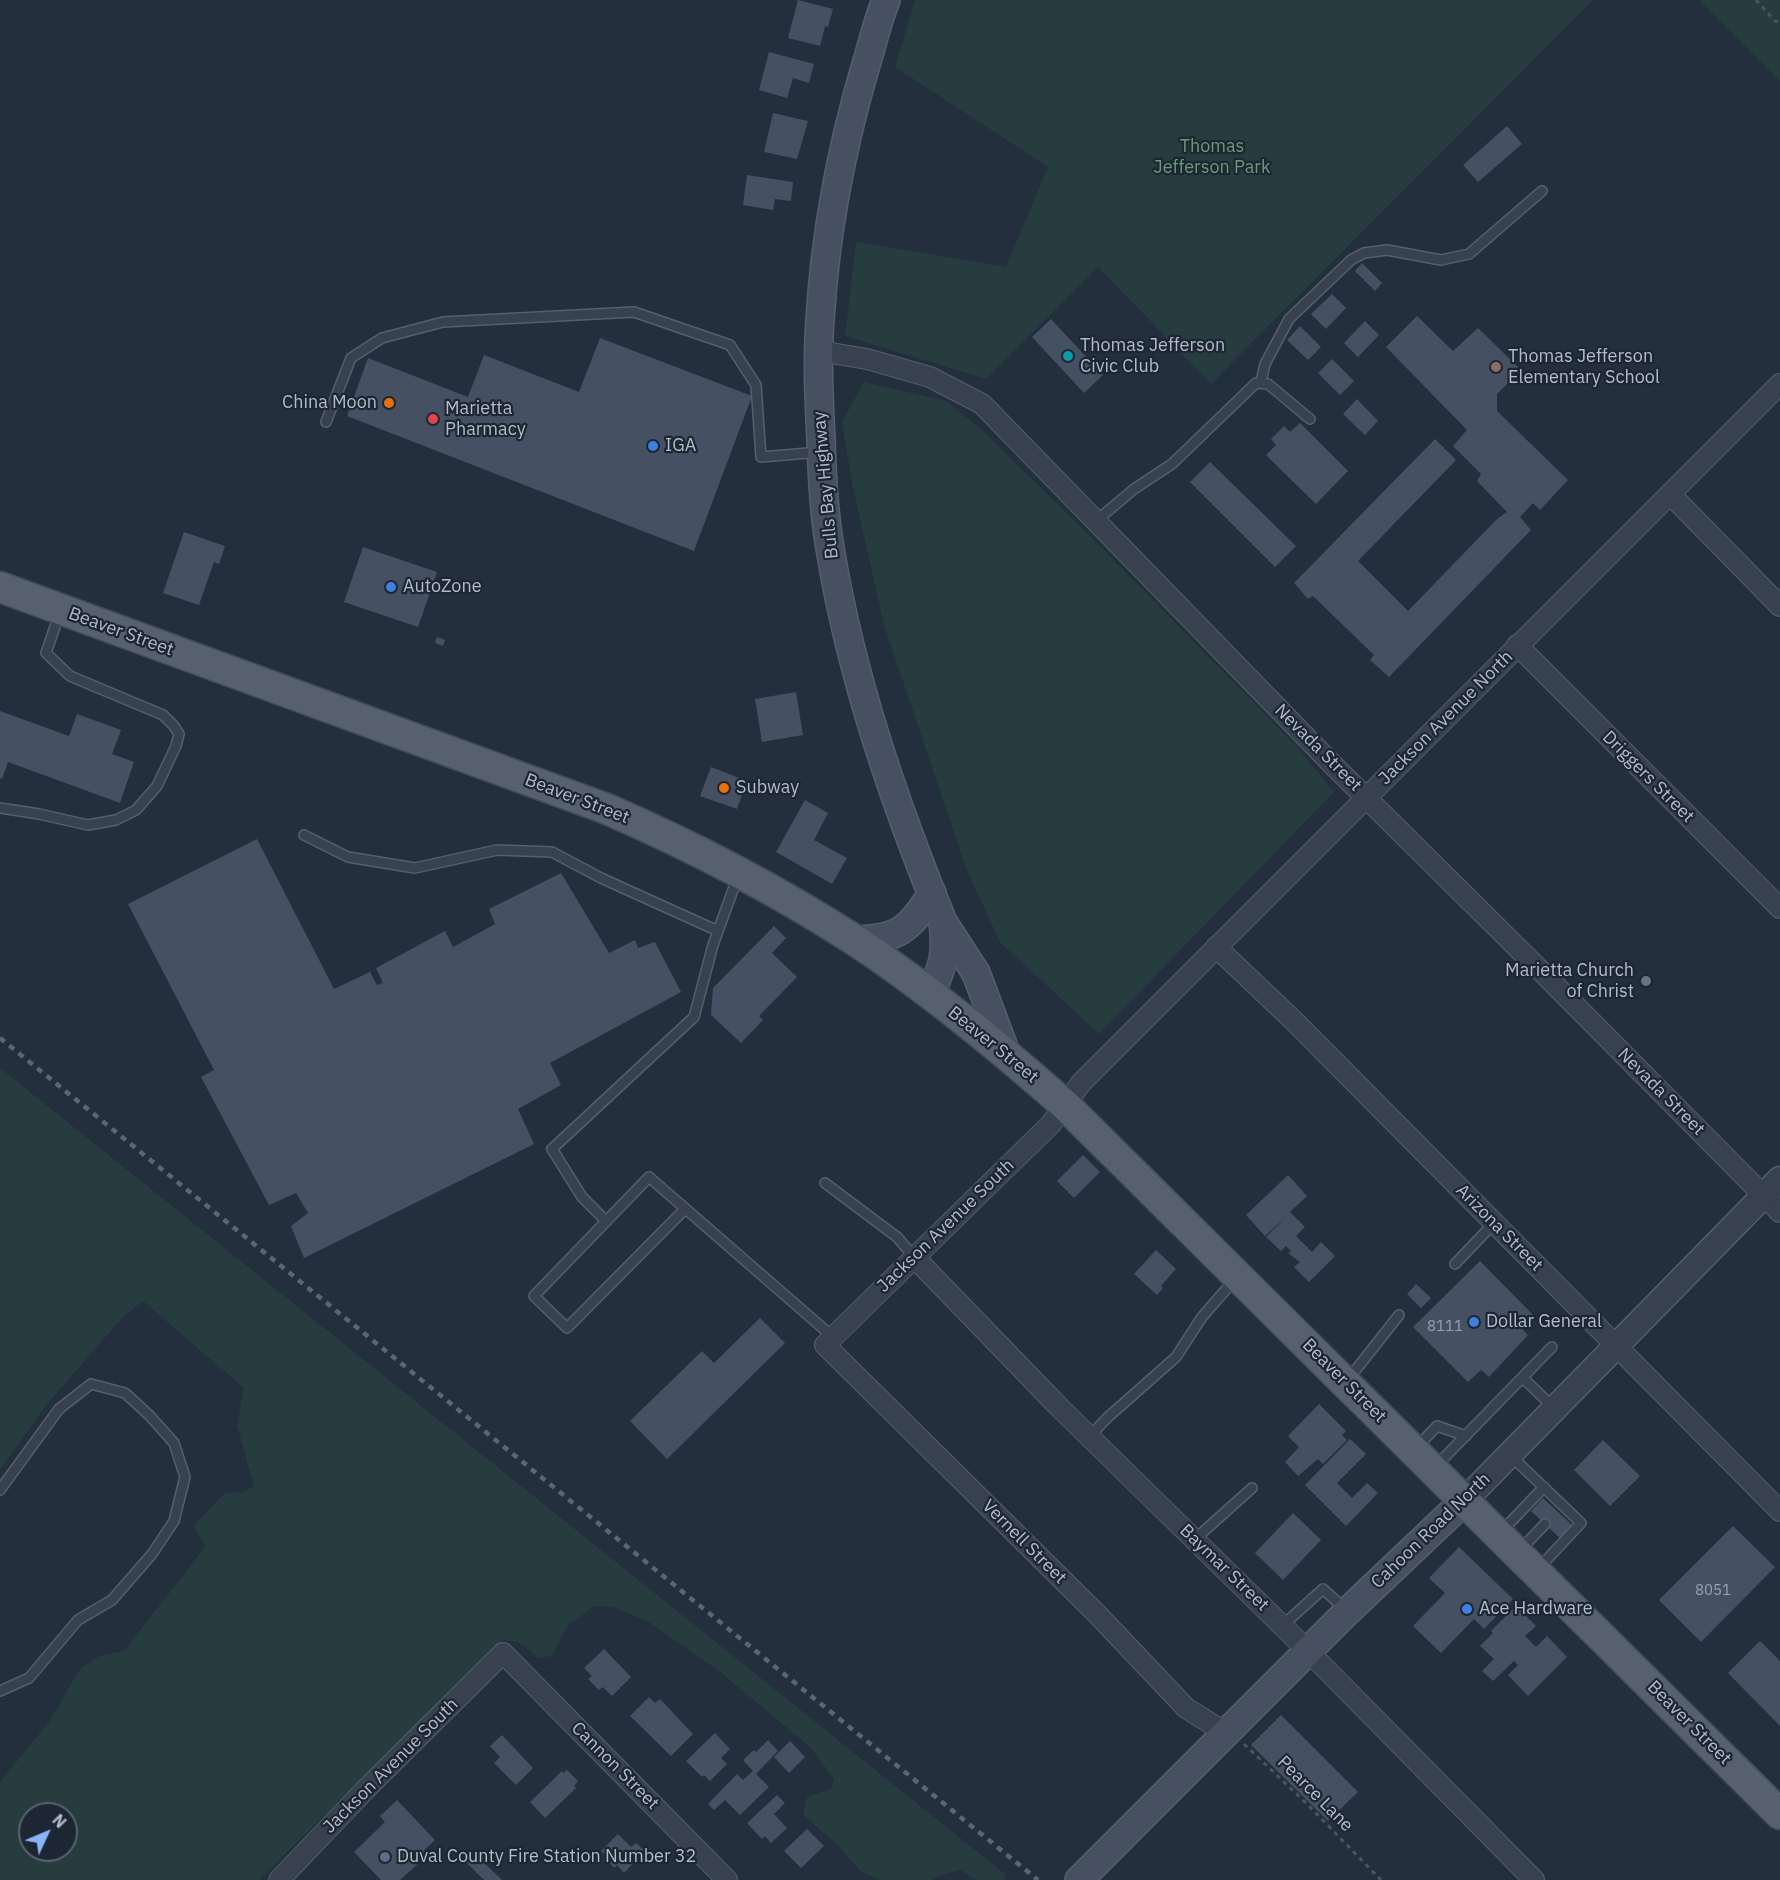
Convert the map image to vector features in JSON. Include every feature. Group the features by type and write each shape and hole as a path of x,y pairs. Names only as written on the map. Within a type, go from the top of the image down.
{"main road":[{"name":"Bulls Bay Highway","path":"886,0 861,81 834,196 819,322 821,452 830,553 848,635 882,754 943,922 946,941 944,962 931,994"},
{"name":"Beaver Street","path":"0,587 607,809 668,836 739,872 855,940 931,994 1006,1053 1065,1105 1780,1814"},
{"path":"855,940 873,940 895,935 920,913 932,893"},
{"path":"943,922 976,973 1006,1053"},
{"name":"Cahoon Road North","path":"1079,1880 1347,1612 1465,1500"}],"street":[{"name":"Nevada Street","path":"820,346 831,353 867,358 930,377 982,404 1368,798 1774,1195"},
{"name":"Jackson Avenue North","path":"1065,1105 1081,1083 1780,384"},
{"path":"1670,494 1780,606"},
{"name":"Driggers Street","path":"1517,645 1780,908"},
{"name":"Arizona Street","path":"1216,947 1294,1021 1780,1511"},
{"name":"Jackson Avenue South","path":"829,1341 1051,1124 1065,1105"},
{"name":"Cahoon Road North","path":"1465,1500 1615,1345 1774,1195"},
{"name":"Baymar Street","path":"914,1257 1089,1436 1309,1652 1534,1880"},
{"name":"Vernell Street","path":"829,1341 1186,1708 1226,1733"},
{"name":"Jackson Avenue South","path":"279,1880 366,1789 503,1653"},
{"name":"Cannon Street","path":"503,1653 727,1880"}],"lane":[{"path":"1261,382 1265,363 1289,319 1351,260 1364,253 1387,250 1441,260 1469,254 1542,191"},
{"path":"326,422 351,358 382,338 443,322 634,312 730,345 756,385 761,457 821,452"},
{"path":"1096,521 1134,489 1172,464 1256,383 1268,384 1310,419"},
{"path":"0,808 88,825 116,820 136,810 157,786 176,746 179,734 163,715 70,676 46,653 61,610"},
{"path":"304,835 348,857 415,867 497,850 552,852 601,878 718,931"},
{"path":"606,1221 582,1197 552,1149 694,1017 718,931 739,872"},
{"path":"684,1209 567,1328 534,1296 649,1177 829,1341"},
{"path":"825,1183 897,1237 914,1257"},
{"path":"1455,1264 1494,1223"},
{"path":"1089,1436 1176,1357 1202,1317 1238,1275"},
{"path":"1346,1383 1399,1315"},
{"path":"1424,1459 1466,1436 1552,1347"},
{"path":"1523,1378 1554,1408"},
{"path":"0,1490 59,1409 91,1384 125,1393 149,1415 174,1443 185,1477 174,1521 152,1554 112,1600 78,1620 29,1678 0,1691"},
{"path":"1424,1459 1437,1426 1466,1436"},
{"path":"1509,1454 1544,1487 1560,1508 1581,1523 1518,1553"},
{"path":"1518,1553 1544,1487"},
{"path":"1194,1540 1252,1488"},
{"path":"1518,1553 1545,1524"},
{"path":"1282,1626 1323,1589 1347,1612"}],"path":[{"path":"1756,0 1775,21 1780,22"},
{"name":"Pearce Lane","path":"1226,1733 1242,1742 1298,1795 1381,1880"}],"green space":[{"name":"Thomas Jefferson Park","path":"915,0 1593,0 1211,384 1098,267 986,379 845,336 856,242 1006,267 1048,167 895,67"},
{"path":"1699,0 1780,0 1780,81"},
{"path":"864,382 946,401 981,429 1088,534 1298,748 1334,792 1099,1034 1000,942 967,871 884,625 853,488 842,422"},
{"path":"0,1068 1005,1874 1005,1880 976,1880 960,1870 932,1880 879,1880 860,1871 836,1843 803,1815 807,1797 831,1789 834,1779 811,1748 719,1671 647,1621 613,1607 594,1606 568,1626 551,1656 539,1658 518,1642 502,1640 259,1880 0,1880 0,1782 49,1722 80,1669 99,1656 124,1651 206,1546 193,1526 225,1493 244,1492 254,1486 237,1425 244,1388 143,1301 124,1316 47,1404 0,1470"}],"building":[{"path":"798,0 833,9 828,27 825,26 820,46 788,38"},
{"path":"769,52 814,64 809,83 793,78 787,98 759,90"},
{"path":"773,113 808,121 797,159 764,152"},
{"path":"1507,126 1522,144 1478,182 1463,165"},
{"path":"747,175 793,182 791,201 775,199 773,210 743,205"},
{"path":"1362,263 1382,283 1375,291 1355,271"},
{"path":"1332,294 1346,308 1326,329 1311,314"},
{"path":"1417,316 1453,351 1478,328 1521,370 1497,394 1497,411 1568,480 1540,510 1533,503 1520,517 1531,530 1389,677 1370,660 1374,655 1313,596 1308,599 1294,583 1435,439 1456,460 1358,561 1408,611 1497,519 1507,512 1477,481 1481,474 1453,446 1467,430 1386,347"},
{"name":"Thomas Jefferson Civic Club","path":"1051,319 1103,375 1084,393 1032,337"},
{"path":"1365,321 1379,335 1358,357 1344,343"},
{"path":"1300,326 1321,347 1308,360 1287,340"},
{"path":"600,338 752,396 694,551 347,416 368,358 468,397 484,355 579,392"},
{"path":"1332,359 1354,381 1340,395 1318,373"},
{"path":"1357,399 1378,421 1365,435 1343,414"},
{"path":"1300,423 1348,471 1316,504 1266,455 1276,445 1271,439 1284,426 1290,432"},
{"path":"1210,462 1296,546 1275,567 1190,482"},
{"path":"184,532 225,546 219,564 214,562 199,605 163,593"},
{"name":"AutoZone","path":"363,547 437,572 418,627 344,602"},
{"path":"437,637 445,640 443,646 435,643"},
{"path":"796,692 803,735 762,742 755,699"},
{"path":"0,711 69,736 77,714 121,730 112,754 134,762 120,803 8,762 2,779 0,778"},
{"name":"Subway","path":"711,767 747,781 737,809 700,796"},
{"path":"805,800 828,813 814,840 847,858 832,884 776,852"},
{"path":"257,839 334,989 370,972 377,985 383,983 376,968 445,931 453,947 495,924 489,909 561,873 609,953 635,940 638,948 655,942 681,992 550,1063 561,1085 518,1109 534,1144 304,1258 291,1226 308,1213 296,1193 269,1205 201,1077 214,1070 128,904"},
{"path":"774,926 786,938 772,953 797,977 759,1016 763,1020 741,1043 711,1015 713,988"},
{"path":"1083,1155 1100,1172 1074,1198 1057,1181"},
{"path":"1288,1175 1307,1196 1290,1212 1305,1227 1296,1236 1312,1252 1321,1242 1335,1256 1309,1282 1294,1267 1300,1262 1288,1253 1291,1251 1286,1246 1281,1251 1266,1237 1287,1216 1265,1236 1246,1215"},
{"path":"1156,1250 1176,1269 1161,1286 1163,1288 1157,1295 1134,1274"},
{"name":"Dollar General","path":"1480,1261 1535,1317 1522,1329 1528,1335 1489,1377 1481,1370 1468,1382 1413,1327"},
{"path":"1416,1284 1431,1298 1421,1308 1407,1294"},
{"path":"760,1318 785,1343 667,1459 630,1421 702,1351 714,1363"},
{"path":"1319,1404 1346,1431 1342,1435 1347,1440 1323,1464 1318,1459 1298,1476 1285,1462 1299,1447 1288,1436"},
{"path":"1350,1439 1366,1454 1337,1483 1352,1498 1367,1483 1378,1493 1346,1526 1305,1485"},
{"path":"1603,1440 1640,1476 1610,1506 1574,1470"},
{"path":"1543,1498 1573,1526 1561,1539 1531,1511"},
{"path":"1293,1513 1321,1540 1283,1580 1255,1553"},
{"path":"1733,1526 1775,1567 1701,1642 1659,1600"},
{"name":"Ace Hardware","path":"1459,1547 1513,1599 1484,1629 1474,1619 1441,1653 1413,1626 1445,1593 1429,1578"},
{"path":"1516,1606 1536,1626 1525,1636 1536,1647 1547,1636 1567,1657 1528,1696 1508,1675 1518,1665 1514,1661 1493,1681 1482,1671 1494,1659 1480,1646 1493,1633 1491,1631"},
{"path":"1760,1641 1780,1661 1780,1726 1728,1673"},
{"path":"604,1649 631,1677 612,1696 603,1687 599,1690 588,1679 592,1676 584,1668"},
{"path":"649,1697 655,1703 660,1699 693,1734 671,1756 630,1716"},
{"path":"1281,1715 1358,1792 1328,1821 1251,1745"},
{"path":"715,1733 730,1749 721,1758 727,1764 710,1781 704,1775 702,1777 686,1761"},
{"path":"502,1735 533,1768 516,1785 494,1763 500,1757 490,1746"},
{"path":"768,1740 778,1751 756,1774 769,1787 740,1815 725,1800 714,1810 708,1804 737,1774 743,1780 753,1771 743,1760 754,1750 756,1752"},
{"path":"790,1741 805,1757 789,1773 774,1757"},
{"path":"567,1770 578,1781 574,1786 576,1788 545,1818 530,1802 562,1771 563,1773"},
{"path":"777,1795 785,1803 774,1814 787,1828 771,1843 765,1836 762,1839 747,1823"},
{"path":"397,1800 435,1840 424,1850 428,1855 400,1880 381,1880 354,1852 385,1822 380,1816"},
{"path":"807,1829 824,1846 801,1868 784,1851"},
{"path":"618,1834 631,1847 636,1843 645,1851 624,1873 617,1865 614,1868 610,1863 612,1861 601,1851"},
{"path":"474,1853 502,1880 484,1880 465,1861"}],"railway":[{"path":"0,1038 1038,1880"}],"place":[{"name":"Thomas Jefferson Civic Club","path":"1068,356"},
{"name":"Thomas Jefferson Elementary School","path":"1496,367"},
{"name":"China Moon","path":"389,403"},
{"name":"Marietta Pharmacy","path":"433,419"},
{"name":"IGA","path":"653,446"},
{"name":"AutoZone","path":"391,587"},
{"name":"Subway","path":"724,788"},
{"name":"Marietta Church of Christ","path":"1646,981"},
{"name":"Dollar General","path":"1474,1322"},
{"name":"Ace Hardware","path":"1467,1609"},
{"name":"Duval County Fire Station Number 32","path":"385,1857"}]}
